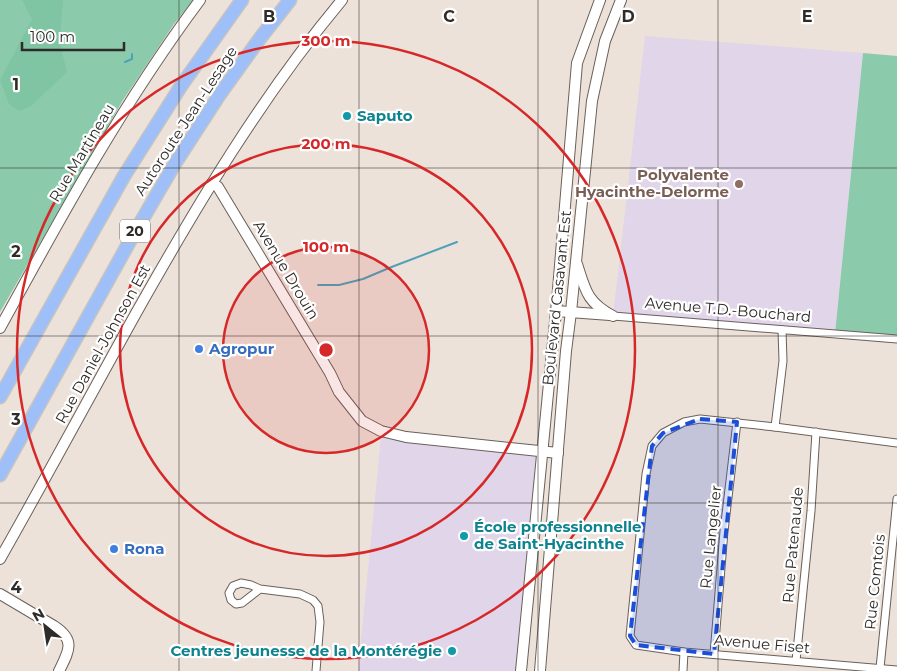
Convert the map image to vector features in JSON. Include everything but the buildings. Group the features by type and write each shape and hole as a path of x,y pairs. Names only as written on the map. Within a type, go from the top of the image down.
{"highway":[{"name":"Autoroute Jean-Lesage","path":"0,397 127,170 181,86 242,0"},
{"name":"Autoroute Jean-Lesage","path":"0,475 170,171 220,94 256,43 290,0"}],"street":[{"name":"Rue Martineau","path":"0,328 110,132 200,0"},
{"name":"Rue Daniel-Johnson Est","path":"0,559 168,257 212,183 275,88 342,0"},
{"name":"Boulevard Casavant Est","path":"521,671 556,311 577,63 600,0"},
{"name":"Boulevard Casavant Est","path":"540,671 566,351 592,101 605,41 621,0"},
{"name":"Avenue Drouin","path":"212,183 218,187 330,373 339,392 362,421 382,432 406,437 542,452"},
{"path":"576,259 586,293 596,305 613,316"},
{"name":"Avenue T.D.-Bouchard","path":"556,311 897,340"},
{"path":"776,427 783,361 782,330"},
{"name":"Avenue Fiset","path":"736,422 700,419 684,422 663,433 652,446 646,474 630,636 636,645 684,652 897,670"},
{"path":"736,422 897,443"},
{"name":"Rue Langelier","path":"714,654 724,531 736,422"},
{"name":"Rue Patenaude","path":"796,661 816,432"},
{"path":"542,452 558,453"},
{"name":"Rue Comtois","path":"880,668 897,499"},
{"path":"260,589 300,594 314,600 318,606 320,622 316,671"},
{"path":"0,594 61,630 66,636 69,649 59,671"},
{"path":"683,671 684,652"}],"highlighted area":[{"path":"700,419 737,422 714,654 636,645 630,636 652,446 663,433"}],"shaded area":[{"name":"Polyvalente Hyacinthe-Delorme","path":"645,36 863,53 835,334 613,316"},
{"path":"381,437 539,455 516,671 358,671"}],"green space":[{"path":"0,0 193,0 174,24 123,100 0,312"},
{"path":"22,0 63,0 60,43 67,72 30,107 19,111 9,104 0,80 32,19"},
{"path":"863,53 897,56 897,339 835,334"}],"waterway":[{"path":"125,62 132,59 132,54"},
{"path":"318,285 339,285 363,279 457,242"}],"place":[{"name":"Saputo","path":"347,116"},
{"name":"Polyvalente Hyacinthe-Delorme","path":"739,184"},
{"name":"Agropur","path":"199,349"},
{"name":"École professionnelle de Saint-Hyacinthe","path":"464,536"},
{"name":"Rona","path":"114,549"},
{"name":"Centres jeunesse de la Montérégie","path":"452,651"}]}
